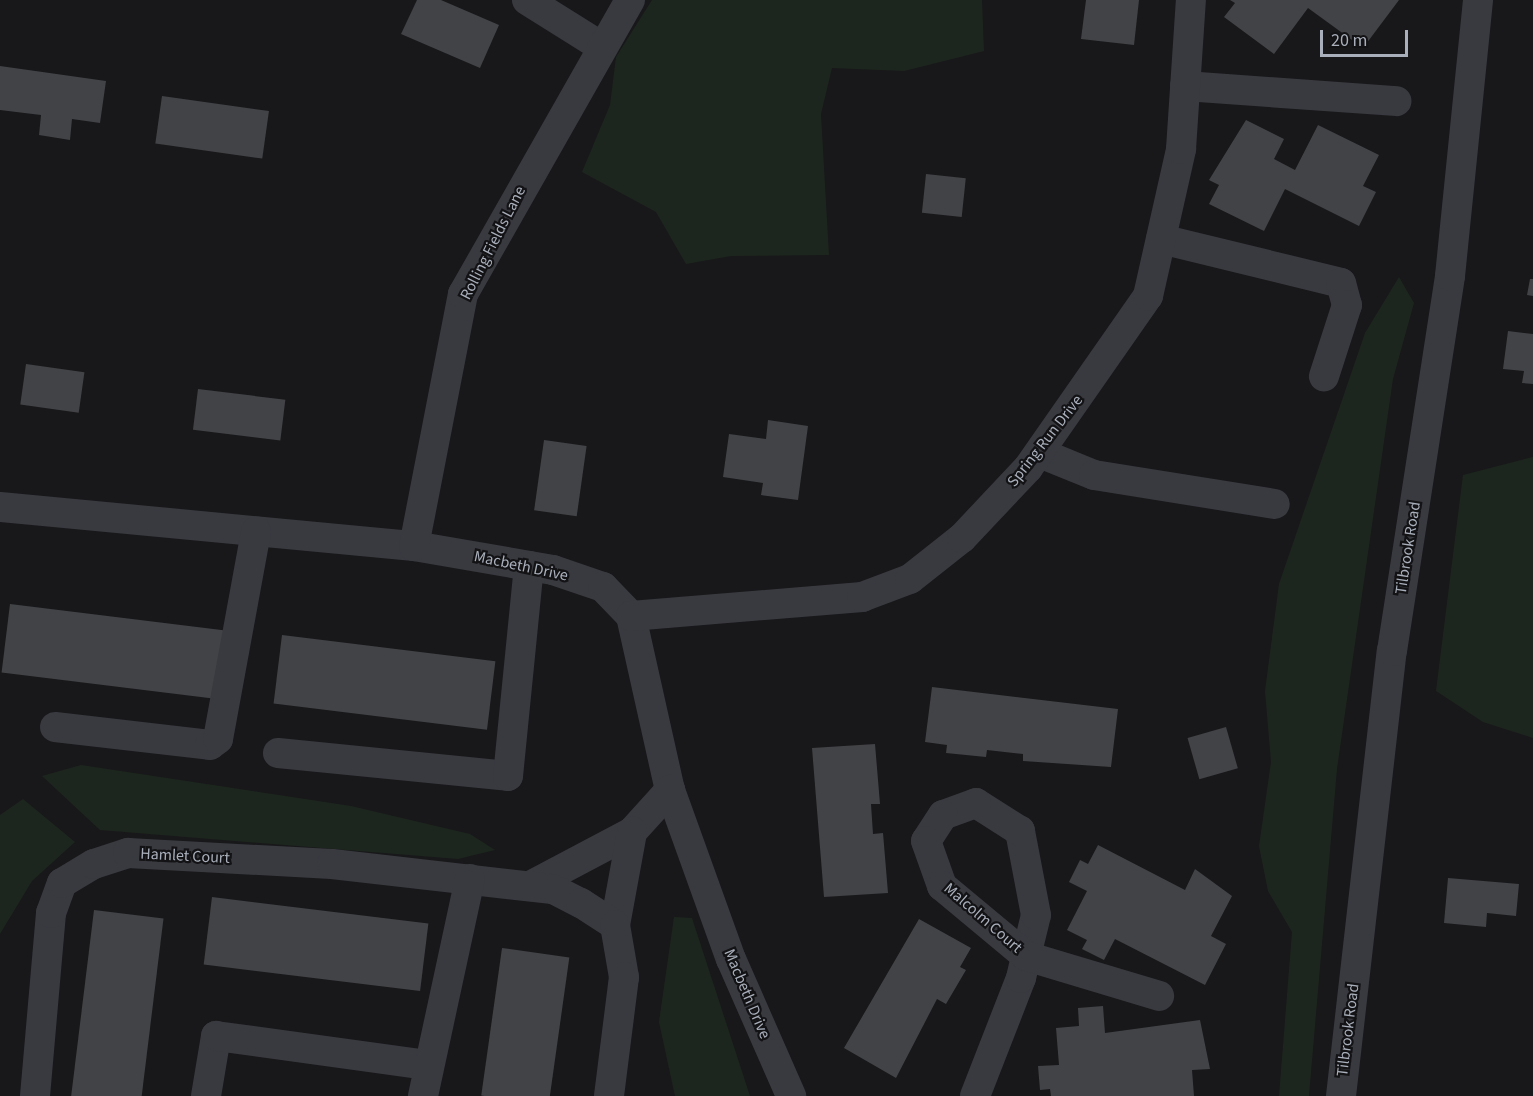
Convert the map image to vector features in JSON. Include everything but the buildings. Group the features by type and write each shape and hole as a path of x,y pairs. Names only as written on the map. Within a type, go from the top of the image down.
{"street":[{"path":"527,0 602,47"},
{"name":"Rolling Fields Lane","path":"414,546 463,294 630,0"},
{"name":"Spring Run Drive","path":"631,616 862,597 910,579 962,538 1040,453 1148,296 1181,148 1191,0"},
{"name":"Tilbrook Road","path":"1341,1096 1392,651 1450,276 1478,0"},
{"path":"1185,86 1396,101"},
{"path":"1161,239 1341,282 1347,305 1324,376"},
{"path":"1040,453 1094,475 1275,504"},
{"name":"Macbeth Drive","path":"0,507 414,546 529,566 603,588 631,616 670,790 731,959 791,1096"},
{"path":"55,727 210,745 218,740 256,531"},
{"path":"278,753 508,776 529,566"},
{"path":"530,886 632,832 670,790"},
{"name":"Malcolm Court","path":"975,1096 1026,956 1036,915 1020,831 976,803 943,814 926,841 942,885 1026,956"},
{"path":"609,1096 624,977 615,925 632,832"},
{"name":"Hamlet Court","path":"35,1096 51,913 62,883 94,864 128,853 332,864 554,889 615,925"},
{"path":"423,1096 470,879"},
{"path":"1026,956 1159,996"},
{"path":"206,1096 216,1036 428,1065"}],"shaded area":[{"path":"652,0 982,0 984,51 904,71 832,68 821,114 829,255 731,256 686,264 656,212 582,172 610,105 616,57"},
{"path":"1399,277 1414,303 1393,379 1337,769 1309,1096 1279,1096 1292,932 1268,891 1259,846 1271,762 1265,691 1279,584 1365,333"},
{"path":"1533,457 1533,738 1483,722 1436,691 1463,475"},
{"path":"81,765 351,806 470,834 495,850 458,859 100,830 42,776"},
{"path":"23,799 75,842 32,881 0,934 0,815"},
{"path":"674,917 692,918 750,1096 675,1096 659,1022"}]}
